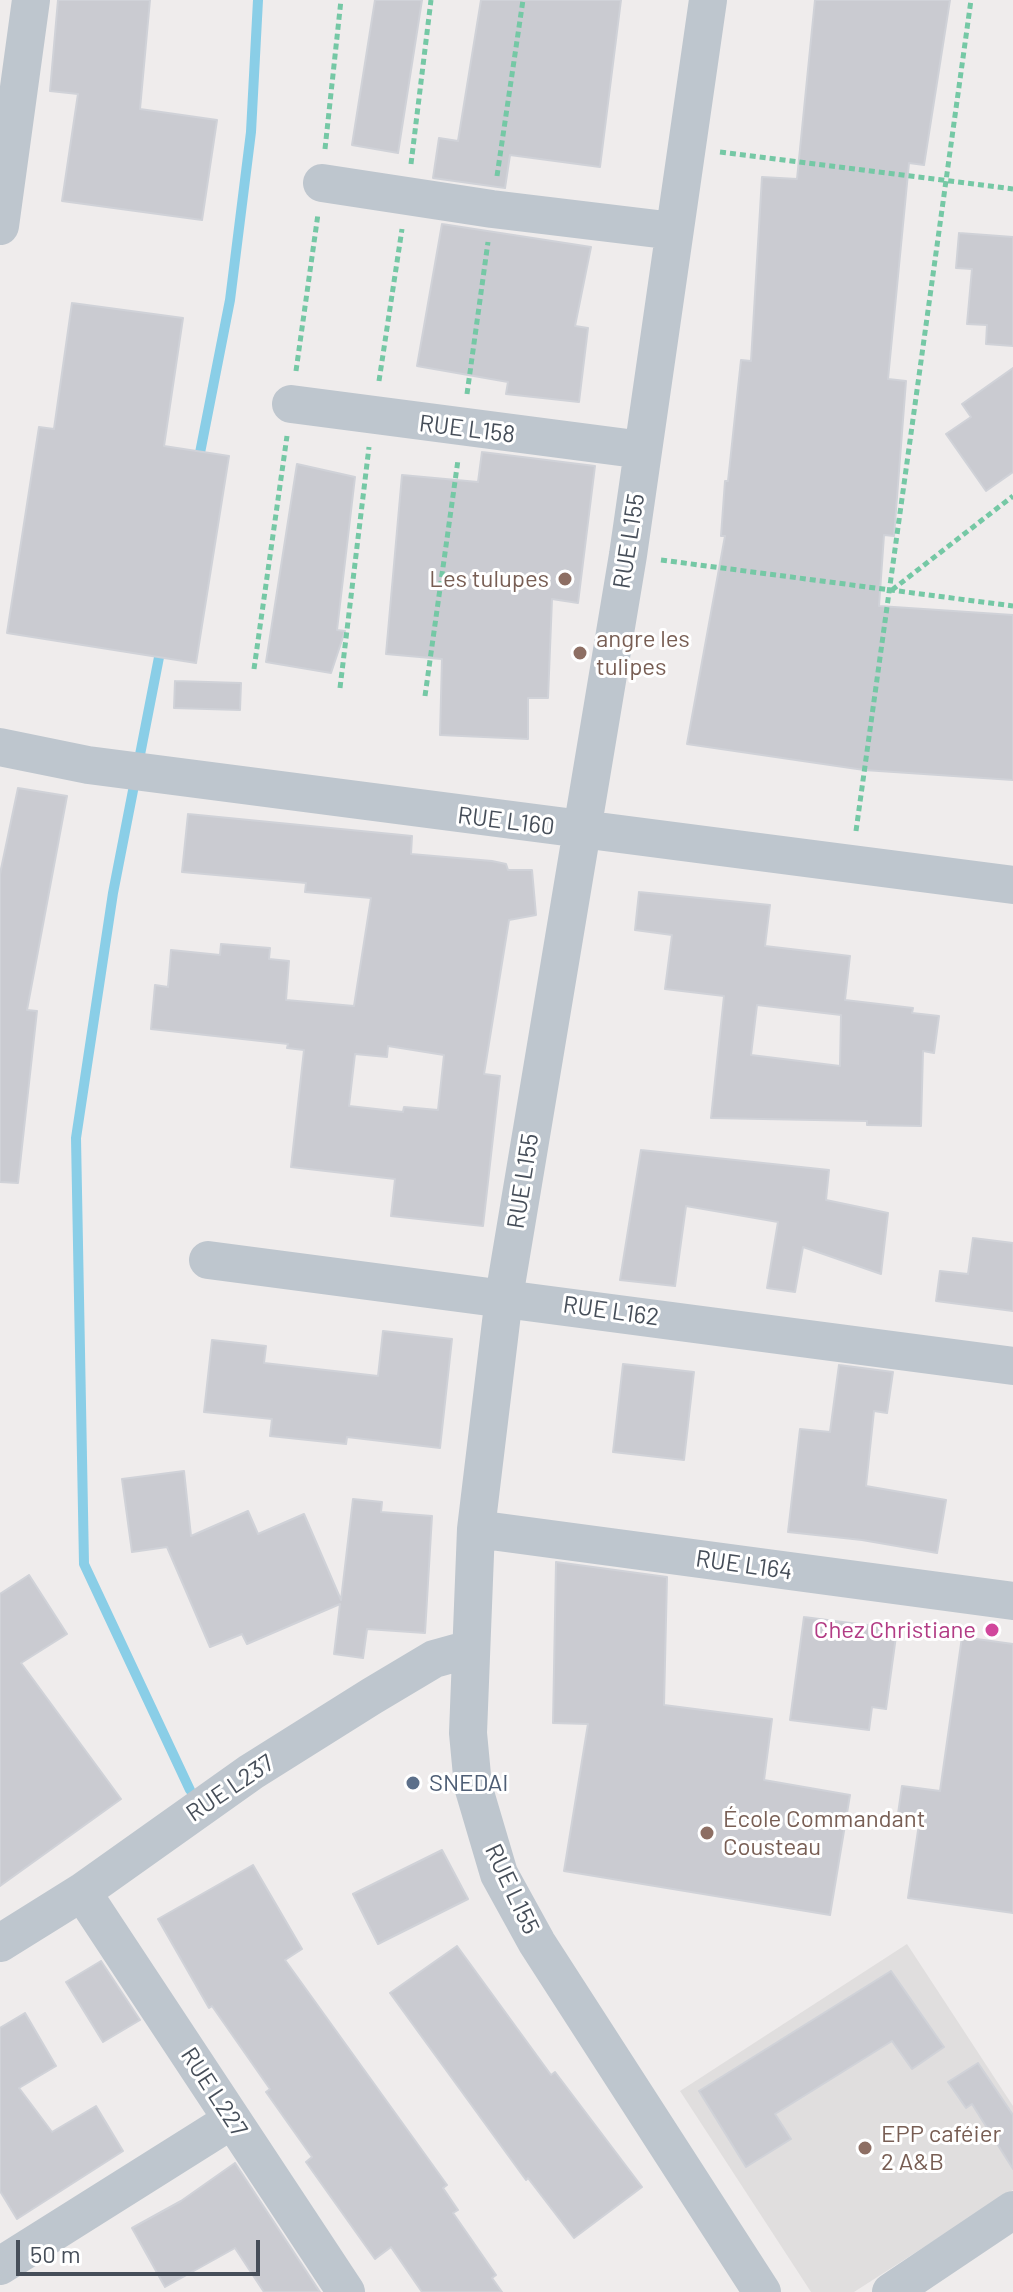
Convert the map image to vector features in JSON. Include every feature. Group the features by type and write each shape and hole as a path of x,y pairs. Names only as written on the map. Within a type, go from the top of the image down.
{"street":[{"path":"0,226 8,102 31,0"},
{"name":"RUE L155","path":"708,0 628,555 504,1297 476,1529 468,1733 473,1786 499,1874 537,1943 762,2292"},
{"path":"322,183 492,209 674,231"},
{"name":"RUE L158","path":"291,404 462,429 643,450"},
{"name":"RUE L160","path":"0,747 88,765 1013,885"},
{"name":"RUE L162","path":"208,1260 1013,1366"},
{"name":"RUE L164","path":"476,1529 1013,1601"},
{"name":"RUE L237","path":"0,1943 82,1892 251,1772 372,1696 434,1659 470,1649"},
{"name":"RUE L227","path":"82,1892 346,2292"},
{"path":"0,2266 232,2120"},
{"path":"891,2292 1008,2224"}],"path":[{"path":"254,669 322,183 341,0"},
{"path":"340,688 373,417 407,195 431,0"},
{"path":"425,696 523,0"},
{"path":"852,863 971,0"},
{"path":"686,147 1013,189"},
{"path":"892,590 1013,496"},
{"path":"628,555 1013,606"}],"shaded area":[{"name":"EPP caféier 2 A&B","path":"907,1944 1013,2106 1013,2190 854,2292 811,2292 680,2091"}],"building":[{"path":"58,0 150,0 140,109 217,120 202,220 62,201 78,94 50,91"},
{"path":"375,0 422,0 398,153 352,145"},
{"path":"481,0 621,0 600,167 510,155 505,188 433,178 439,138 458,141"},
{"path":"815,0 950,0 924,165 909,163 888,379 906,381 894,536 884,535 879,606 1013,615 1013,780 864,770 687,744 725,536 721,536 725,481 728,481 741,360 751,361 762,177 797,179"},
{"path":"442,224 591,247 575,326 588,328 579,402 506,394 508,382 417,366"},
{"path":"959,233 1013,237 1013,346 986,344 987,325 967,324 972,269 956,268"},
{"path":"72,303 183,318 164,446 229,456 196,663 7,633 39,427 54,429"},
{"path":"1013,368 1013,472 986,491 946,434 971,417 962,404"},
{"path":"482,452 595,466 578,603 552,599 548,698 528,698 528,739 440,735 442,659 386,654 402,475 478,482"},
{"path":"297,464 355,477 337,630 345,631 331,673 266,662"},
{"path":"175,681 241,683 240,710 174,708"},
{"path":"18,788 67,796 27,1010 37,1011 18,1183 0,1182 0,874"},
{"path":"188,814 412,836 411,854 492,861 506,864 508,870 532,870 536,915 509,920 484,1074 500,1076 483,1226 391,1216 395,1179 291,1167 304,1050 287,1048 288,1044 151,1029 155,985 168,987 171,950 220,955 221,944 270,948 269,959 289,961 286,1000 354,1006 371,898 305,892 306,883 182,872","holes":["388,1046 444,1055 438,1110 404,1107 403,1112 349,1106 355,1054 387,1057"]},
{"path":"639,892 770,905 765,946 850,956 845,1000 913,1008 912,1013 939,1016 934,1053 923,1051 921,1126 867,1125 867,1121 711,1118 724,996 665,989 672,935 635,930","holes":["757,1005 841,1015 840,1066 751,1055"]},
{"path":"641,1150 829,1170 826,1200 888,1213 881,1274 803,1247 795,1292 767,1288 778,1222 686,1206 675,1286 620,1280"},
{"path":"973,1238 1013,1243 1013,1311 936,1301 940,1271 968,1274"},
{"path":"383,1331 452,1339 440,1448 347,1437 346,1444 270,1436 272,1419 204,1412 212,1340 266,1346 264,1363 378,1376"},
{"path":"623,1364 694,1372 684,1460 613,1452"},
{"path":"839,1365 893,1372 887,1413 874,1411 866,1486 946,1500 937,1553 862,1540 788,1532 800,1429 830,1432"},
{"path":"184,1471 191,1536 248,1511 258,1534 304,1514 341,1600 353,1499 382,1502 381,1512 432,1516 425,1633 367,1629 363,1658 334,1654 340,1604 247,1644 242,1634 210,1647 167,1547 132,1552 122,1479"},
{"path":"556,1562 667,1577 664,1705 772,1719 764,1780 850,1795 830,1915 564,1871 588,1724 553,1723"},
{"path":"29,1575 67,1634 21,1663 121,1799 0,1886 0,1594"},
{"path":"804,1617 897,1629 886,1709 872,1707 869,1730 790,1720"},
{"path":"962,1637 1013,1644 1013,1913 908,1898 919,1824 897,1821 902,1786 940,1791"},
{"path":"442,1850 468,1899 378,1944 353,1894"},
{"path":"253,1865 302,1949 285,1960 447,2185 443,2188 458,2210 453,2213 496,2275 492,2278 502,2292 422,2292 391,2247 375,2259 306,2162 312,2157 266,2092 270,2089 212,2006 209,2008 158,1919"},
{"path":"457,1946 551,2075 555,2072 642,2187 574,2238 528,2178 526,2180 390,1993"},
{"path":"101,1961 140,2020 103,2042 66,1982"},
{"path":"891,1971 944,2047 912,2069 892,2041 775,2114 791,2139 746,2167 699,2091"},
{"path":"25,2013 56,2066 19,2088 52,2132 96,2106 123,2151 17,2219 0,2191 0,2028"},
{"path":"978,2063 1013,2115 1013,2169 972,2104 966,2108 948,2082"},
{"path":"235,2163 320,2292 264,2292 235,2248 165,2287 132,2228 181,2201"}],"waterway":[{"path":"198,463 230,300 251,132 258,0"},
{"path":"161,647 113,893 76,1138 84,1564 190,1790"}],"place":[{"name":"Les tulupes","path":"565,579"},
{"name":"angre les tulipes","path":"580,653"},
{"name":"Chez Christiane","path":"992,1630"},
{"name":"SNEDAI","path":"413,1783"},
{"name":"École Commandant Cousteau","path":"707,1833"},
{"name":"EPP caféier 2 A&B","path":"865,2148"}]}
